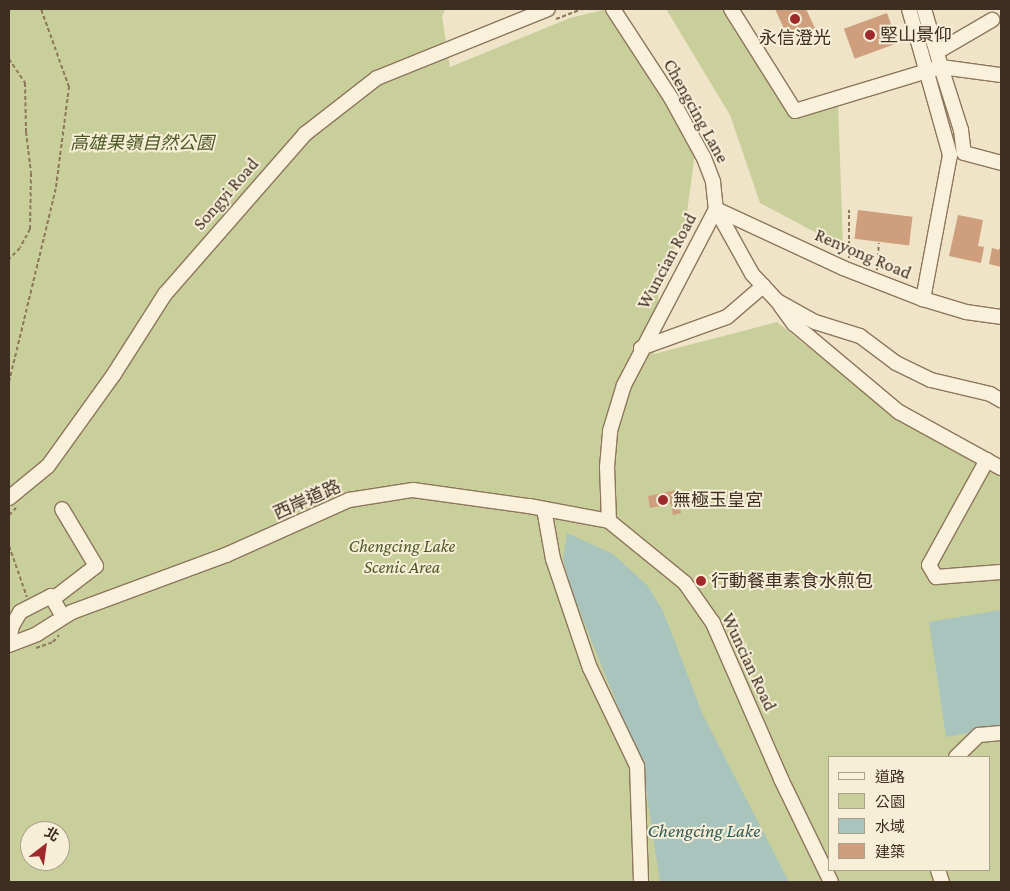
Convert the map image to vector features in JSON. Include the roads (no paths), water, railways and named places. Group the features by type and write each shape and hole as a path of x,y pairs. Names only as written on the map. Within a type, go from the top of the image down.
{"street":[{"name":"Chengcing Lane","path":"613,9 672,98 704,158 712,182 716,209 752,274 777,301 794,324 899,412 1001,468"},
{"path":"732,9 795,111 926,69 941,67 1001,75"},
{"path":"908,9 950,155 922,299"},
{"path":"926,10 941,67 961,130 964,153 1001,163"},
{"name":"Songyi Road","path":"9,498 48,466 114,374 165,294 305,134 377,78 548,15"},
{"path":"937,52 992,20"},
{"name":"Renyong Road","path":"716,209 843,268 922,299 966,312 1001,317"},
{"name":"Wuncian Road","path":"716,209 642,348 624,386 610,431 607,467 609,521 685,583 713,623 781,779 832,882"},
{"path":"642,348 727,317 763,286"},
{"name":"Chengcing Lane","path":"777,301 815,322 860,336 896,363 931,380 990,394 1001,400"},
{"path":"987,460 929,565 936,577 1001,572"},
{"name":"西岸道路","path":"9,645 37,634 63,617 226,555 349,500 412,490 544,509 609,521"},
{"path":"53,599 96,566 62,509"},
{"path":"544,509 553,559 590,668 637,766 640,882"},
{"path":"9,641 15,618 30,606 51,596 63,617"},
{"path":"957,756 979,735 1001,733"}],"water":[{"name":"Chengcing Lake","path":"567,533 613,554 647,585 663,611 703,715 789,882 660,882 643,769 570,587 563,559"},
{"path":"1001,610 1001,727 946,737 929,622"}],"place":[{"name":"永信澄光","path":"795,19"},
{"name":"堅山景仰","path":"870,35"},
{"name":"無極玉皇宮","path":"663,500"},
{"name":"行動餐車素食水煎包","path":"701,581"}],"park label":[{"name":"高雄果嶺自然公園","path":"142,143"},
{"name":"Chengcing Lake Scenic Area","path":"402,557"}]}
